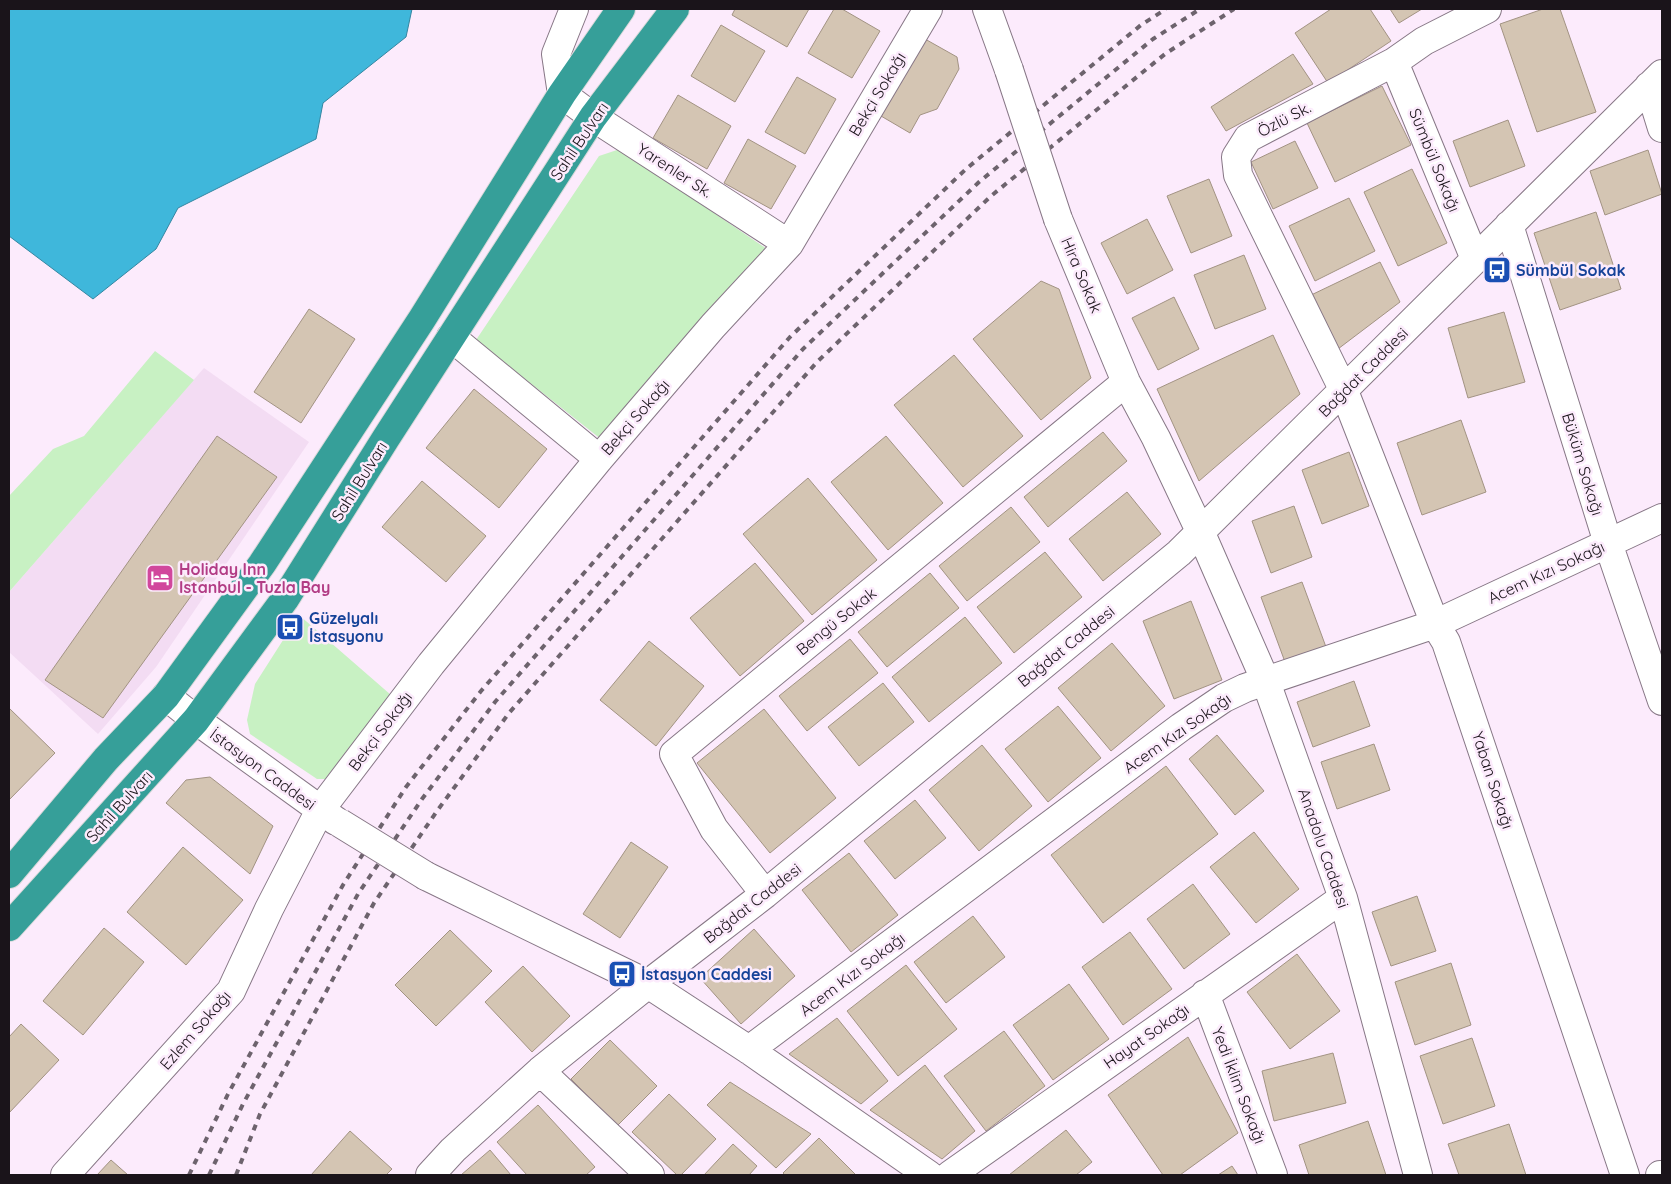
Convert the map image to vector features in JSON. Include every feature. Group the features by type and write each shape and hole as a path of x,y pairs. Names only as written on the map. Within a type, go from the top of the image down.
{"highway":[{"path":"9,874 106,759 166,696 262,564 422,319 562,94 621,9"},
{"name":"Sahil Bulvarı","path":"9,927 196,720 286,599 386,438 593,117 675,9"}],"street":[{"path":"562,94 556,54 574,9"},
{"name":"Bekçi Sokağı","path":"330,817 431,664 599,459 713,326 789,244 928,9"},
{"name":"Hira Sokak","path":"987,9 1058,219 1126,382 1156,438 1200,532"},
{"name":"Özlü Sk.","path":"1344,391 1238,175 1236,157 1248,138 1394,62 1424,41 1487,9"},
{"name":"Sümbül Sokağı","path":"1394,62 1475,259"},
{"path":"1655,80 1662,128"},
{"name":"Bağdat Caddesi","path":"430,1175 453,1150 540,1071 648,984 765,894 1179,553 1655,80"},
{"name":"Yarenler Sk.","path":"562,94 593,117 789,244"},
{"name":"Büküm Sokağı","path":"1509,225 1608,543 1662,701"},
{"path":"451,337 599,459"},
{"name":"Bengü Sokak","path":"765,894 714,829 674,754 1126,382"},
{"name":"Yaban Sokağı","path":"1344,391 1435,624 1446,642 1625,1175"},
{"name":"Acem Kızı Sokağı","path":"749,1050 1181,727 1224,698 1245,688 1435,624 1662,518"},
{"name":"Anadolu Caddesi","path":"1200,532 1266,682 1343,898 1418,1175"},
{"name":"İstasyon Caddesi","path":"166,696 196,720 330,817 426,876 648,984 749,1050 929,1175"},
{"name":"Ezlem Sokağı","path":"65,1175 230,991 269,909 330,817"},
{"name":"Hayat Sokağı","path":"950,1175 1343,898"},
{"name":"Yedi İklim Sokağı","path":"1205,994 1273,1175"},
{"path":"540,1071 650,1175"}],"shaded area":[{"path":"204,368 309,442 156,667 98,734 9,652 9,592"}],"green space":[{"path":"620,149 767,249 602,440 476,340 599,156"},
{"path":"155,351 194,380 9,592 9,496 53,449 84,436"},
{"path":"299,615 391,695 325,779 317,779 250,734 247,720 255,684"}],"water":[{"path":"9,9 412,9 406,37 323,103 316,139 178,208 156,249 93,299 9,236"}],"building":[{"path":"735,9 809,9 787,47 732,15"},
{"path":"834,9 842,9 880,31 852,78 808,53"},
{"path":"1331,9 1370,9 1391,41 1328,83 1295,33"},
{"path":"1390,9 1422,9 1399,23"},
{"path":"1543,9 1560,9 1596,112 1537,132 1500,24"},
{"path":"721,25 765,51 735,102 691,76"},
{"path":"925,39 957,57 959,69 937,109 920,115 910,133 881,116"},
{"path":"1293,54 1313,84 1226,131 1211,107"},
{"path":"797,77 836,99 805,154 765,132"},
{"path":"1382,86 1411,145 1335,182 1307,123"},
{"path":"678,95 731,126 707,169 653,138"},
{"path":"1508,120 1525,166 1470,187 1453,141"},
{"path":"748,139 796,166 771,209 724,183"},
{"path":"1295,141 1318,188 1273,209 1251,162"},
{"path":"1648,150 1662,194 1605,215 1590,171"},
{"path":"1412,169 1447,243 1398,266 1364,192"},
{"path":"1209,179 1232,236 1191,253 1167,196"},
{"path":"1349,198 1375,251 1315,281 1289,226"},
{"path":"1596,212 1621,289 1560,310 1534,233"},
{"path":"1147,219 1173,270 1127,294 1101,243"},
{"path":"1244,255 1266,309 1215,329 1194,275"},
{"path":"1380,262 1400,302 1334,352 1307,297"},
{"path":"1041,281 1059,289 1091,378 1041,420 973,339"},
{"path":"1174,297 1199,349 1158,370 1132,318"},
{"path":"309,309 355,339 301,423 254,392"},
{"path":"1504,312 1525,382 1468,398 1448,328"},
{"path":"1273,335 1300,394 1199,481 1157,389"},
{"path":"954,355 1023,436 963,487 894,405"},
{"path":"474,389 547,449 499,508 426,448"},
{"path":"1461,420 1486,492 1422,515 1397,443"},
{"path":"1103,432 1127,461 1048,527 1024,497"},
{"name":"Holiday Inn Istanbul - Tuzla Bay","path":"217,436 277,477 103,718 45,680"},
{"path":"886,436 943,503 888,550 831,482"},
{"path":"1349,452 1369,506 1322,524 1302,470"},
{"path":"808,478 877,560 812,615 743,534"},
{"path":"422,481 486,536 446,582 382,527"},
{"path":"1127,492 1161,534 1103,581 1069,539"},
{"path":"1294,506 1312,557 1271,573 1252,521"},
{"path":"1011,507 1040,542 967,601 939,566"},
{"path":"1045,552 1082,597 1014,653 977,607"},
{"path":"755,563 804,621 740,676 690,618"},
{"path":"930,573 959,608 887,667 858,632"},
{"path":"1302,582 1326,647 1285,662 1261,597"},
{"path":"1191,601 1222,680 1174,699 1143,621"},
{"path":"965,617 1002,663 929,722 892,677"},
{"path":"850,639 878,673 807,731 779,696"},
{"path":"649,641 704,686 656,746 600,700"},
{"path":"1112,643 1165,706 1111,751 1058,688"},
{"path":"1354,681 1370,726 1313,747 1297,702"},
{"path":"883,683 914,722 859,766 828,727"},
{"path":"1058,706 1101,758 1048,802 1005,749"},
{"path":"9,708 55,753 9,800"},
{"path":"764,709 836,798 770,853 697,763"},
{"path":"1217,735 1264,791 1235,815 1189,759"},
{"path":"1374,744 1390,790 1337,809 1321,762"},
{"path":"982,745 1032,806 979,851 929,790"},
{"path":"1166,766 1218,834 1103,923 1051,855"},
{"path":"210,777 273,826 250,874 166,803 186,780"},
{"path":"915,800 946,838 895,879 864,841"},
{"path":"1254,832 1299,889 1256,923 1210,867"},
{"path":"631,842 668,867 620,938 583,914"},
{"path":"183,847 243,900 186,965 127,912"},
{"path":"849,853 898,915 851,952 802,890"},
{"path":"1193,884 1230,934 1184,969 1147,919"},
{"path":"1417,896 1436,951 1391,966 1372,912"},
{"path":"973,916 1005,957 946,1003 914,962"},
{"path":"104,928 144,962 83,1035 43,1001"},
{"path":"754,929 795,976 741,1024 700,978"},
{"path":"450,930 492,971 436,1026 395,985"},
{"path":"1130,932 1172,989 1123,1025 1082,967"},
{"path":"1297,954 1340,1011 1290,1049 1247,992"},
{"path":"1451,963 1471,1025 1415,1045 1395,982"},
{"path":"906,965 957,1029 898,1076 847,1011"},
{"path":"523,966 570,1016 532,1052 485,1002"},
{"path":"1069,984 1109,1039 1053,1080 1013,1025"},
{"path":"837,1018 888,1081 861,1104 789,1054"},
{"path":"21,1024 59,1060 9,1113 9,1037"},
{"path":"1004,1031 1045,1086 986,1131 944,1076"},
{"path":"1188,1037 1238,1133 1180,1175 1163,1175 1108,1095"},
{"path":"1472,1038 1495,1106 1443,1124 1420,1056"},
{"path":"610,1040 657,1086 617,1126 571,1079"},
{"path":"1333,1053 1346,1103 1274,1121 1262,1071"},
{"path":"925,1065 975,1131 942,1159 870,1110"},
{"path":"730,1082 811,1134 776,1168 707,1105"},
{"path":"669,1094 716,1139 681,1175 677,1175 632,1132"},
{"path":"538,1105 595,1167 586,1175 527,1175 497,1142"},
{"path":"1368,1121 1386,1175 1309,1175 1299,1145"},
{"path":"1509,1124 1526,1175 1459,1175 1448,1144"},
{"path":"1066,1130 1092,1162 1076,1175 1009,1175"},
{"path":"350,1131 392,1169 386,1175 311,1175"},
{"path":"819,1138 856,1175 785,1175 783,1173"},
{"path":"733,1144 757,1166 749,1175 704,1175"},
{"path":"490,1150 511,1175 461,1175"},
{"path":"111,1160 128,1175 97,1175"},
{"path":"1232,1166 1238,1175 1218,1175"}],"railway":[{"path":"189,1175 228,1094 343,885 406,787 481,691 790,337 966,169 1141,25 1166,9"},
{"path":"209,1175 243,1104 358,894 422,799 495,702 803,349 979,182 1153,39 1200,9"},
{"path":"236,1175 260,1114 374,903 437,811 509,713 817,362 991,196 1165,54 1234,9"}],"place":[{"name":"Sümbül Sokak","path":"1497,270"},
{"name":"Holiday Inn Istanbul - Tuzla Bay","path":"160,578"},
{"name":"Güzelyalı İstasyonu","path":"290,627"},
{"name":"İstasyon Caddesi","path":"622,974"}]}
